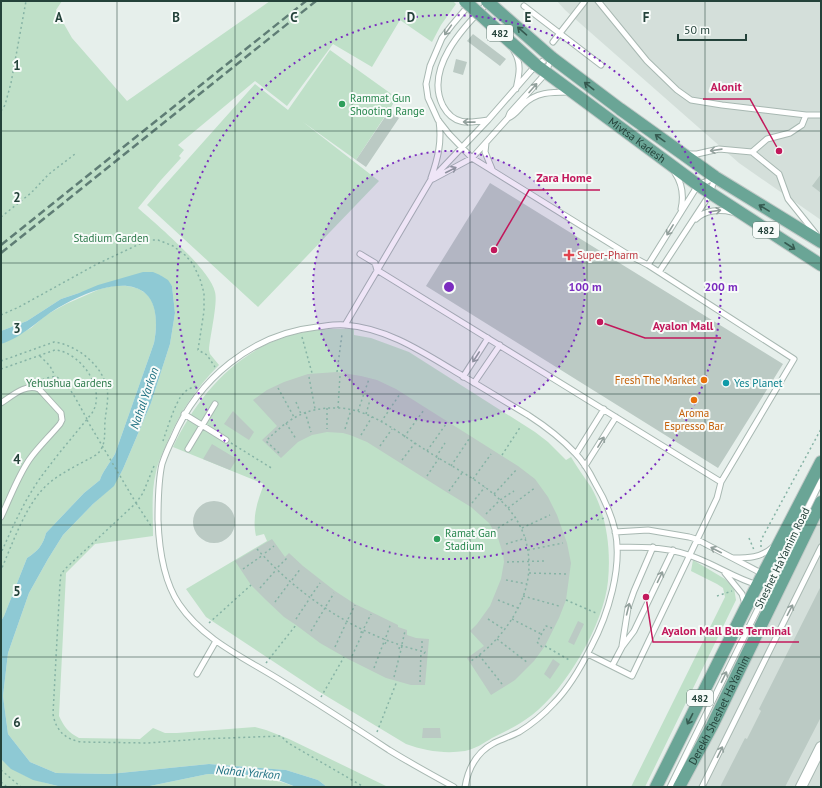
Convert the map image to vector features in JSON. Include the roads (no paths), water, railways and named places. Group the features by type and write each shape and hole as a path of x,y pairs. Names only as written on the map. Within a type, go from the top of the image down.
{"main road":[{"name":"Mivtsa Kadesh","path":"464,1 546,73 710,194 821,266"},
{"name":"Mivtsa Kadesh","path":"489,1 551,57 620,110 714,177 821,241"},
{"name":"Derekh Sheshet HaYamim","path":"679,787 712,726 768,583 782,538 821,462"},
{"name":"Derekh Sheshet HaYamim","path":"656,787 745,609 768,583 821,502"}],"street":[{"path":"801,787 821,747"}],"lane":[{"path":"474,1 445,34 430,66 426,84 428,98 438,120 449,134 472,158 627,254 648,265 794,359 721,482 717,498 696,539 690,555 632,676 588,654"},
{"path":"488,120 470,123 461,122 454,118 447,113 442,104 438,85 440,69 452,44 460,32 489,1"},
{"path":"554,42 585,1"},
{"path":"598,1 648,61 677,90 691,100 806,115 821,115"},
{"path":"524,6 601,65"},
{"path":"508,39 519,62 520,69 515,90"},
{"path":"430,181 472,158 508,118 513,116 546,73 551,57"},
{"path":"345,325 430,181 511,96 536,65 551,57"},
{"path":"522,104 534,96 544,93 572,92"},
{"path":"752,152 768,139 790,133 802,125 806,115"},
{"path":"430,181 440,148 438,120"},
{"path":"486,143 485,152 492,170"},
{"path":"681,154 698,154 719,149 752,152 779,174 788,200 821,241"},
{"path":"668,163 678,177 682,188 683,201 679,215"},
{"path":"648,265 698,185 714,177"},
{"path":"659,272 710,194 714,177"},
{"path":"692,223 699,217 717,210 741,214"},
{"path":"360,254 375,263 377,270 721,482"},
{"path":"454,787 391,751 276,677 216,641 204,632 187,615 177,601 164,570 158,528 159,481 163,463 176,430 184,414 200,392 219,372 238,357 269,340 301,329 345,325 382,333 402,341 464,376 546,427 576,454 585,466 607,505 615,532 617,547 613,591 602,625 588,654 568,686 545,712 519,732 494,744 477,758 467,776 466,787"},
{"path":"464,376 488,338"},
{"path":"474,383 500,345"},
{"path":"1,403 30,387 38,389 61,413 62,420 29,460 20,475 1,517"},
{"path":"188,449 215,404"},
{"path":"576,454 604,409"},
{"path":"184,414 226,440"},
{"path":"585,466 616,417"},
{"name":"Sheshet HaYamim Road","path":"670,787 768,583 821,481"},
{"path":"615,532 648,530 660,531 696,539 731,558 768,583"},
{"path":"731,558 750,558 761,555 770,550 782,538"},
{"path":"617,547 653,547 673,550 690,555 740,578 768,583"},
{"path":"622,647 628,608 653,547"},
{"path":"702,787 821,547"},
{"path":"612,666 622,647 634,631 673,550"},
{"path":"723,571 739,590 744,599 745,609"},
{"path":"197,674 216,641"}],"water":[{"name":"Nahal Yarkon","path":"143,272 153,272 160,275 168,280 172,286 175,313 170,344 151,403 123,469 114,486 93,504 63,535 29,593 8,653 3,696 8,734 30,762 56,773 110,774 209,764 286,770 318,780 327,787 296,787 278,780 249,775 208,774 145,787 62,787 33,780 11,769 1,759 1,621 27,558 40,547 46,533 84,493 100,480 115,454 154,343 156,317 153,304 146,294 136,288 124,286 110,287 68,302 20,335 1,344 1,331 27,321 61,299 98,285"}],"railway":[{"path":"1,245 306,1"},
{"path":"1,253 316,1"}],"place":[{"name":"Rammat Gun Shooting Range","path":"342,104"},
{"name":"Alonit","path":"779,151"},
{"name":"Zara Home","path":"494,250"},
{"name":"Super-Pharm","path":"569,255"},
{"name":"Ayalon Mall","path":"600,322"},
{"name":"Fresh The Market","path":"704,380"},
{"name":"Yes Planet","path":"726,383"},
{"name":"Aroma Espresso Bar","path":"694,400"},
{"name":"Ramat Gan Stadium","path":"437,539"},
{"name":"Ayalon Mall Bus Terminal","path":"646,597"}],"park label":[{"name":"Stadium Garden","path":"111,238"},
{"name":"Yehushua Gardens","path":"69,383"}]}
